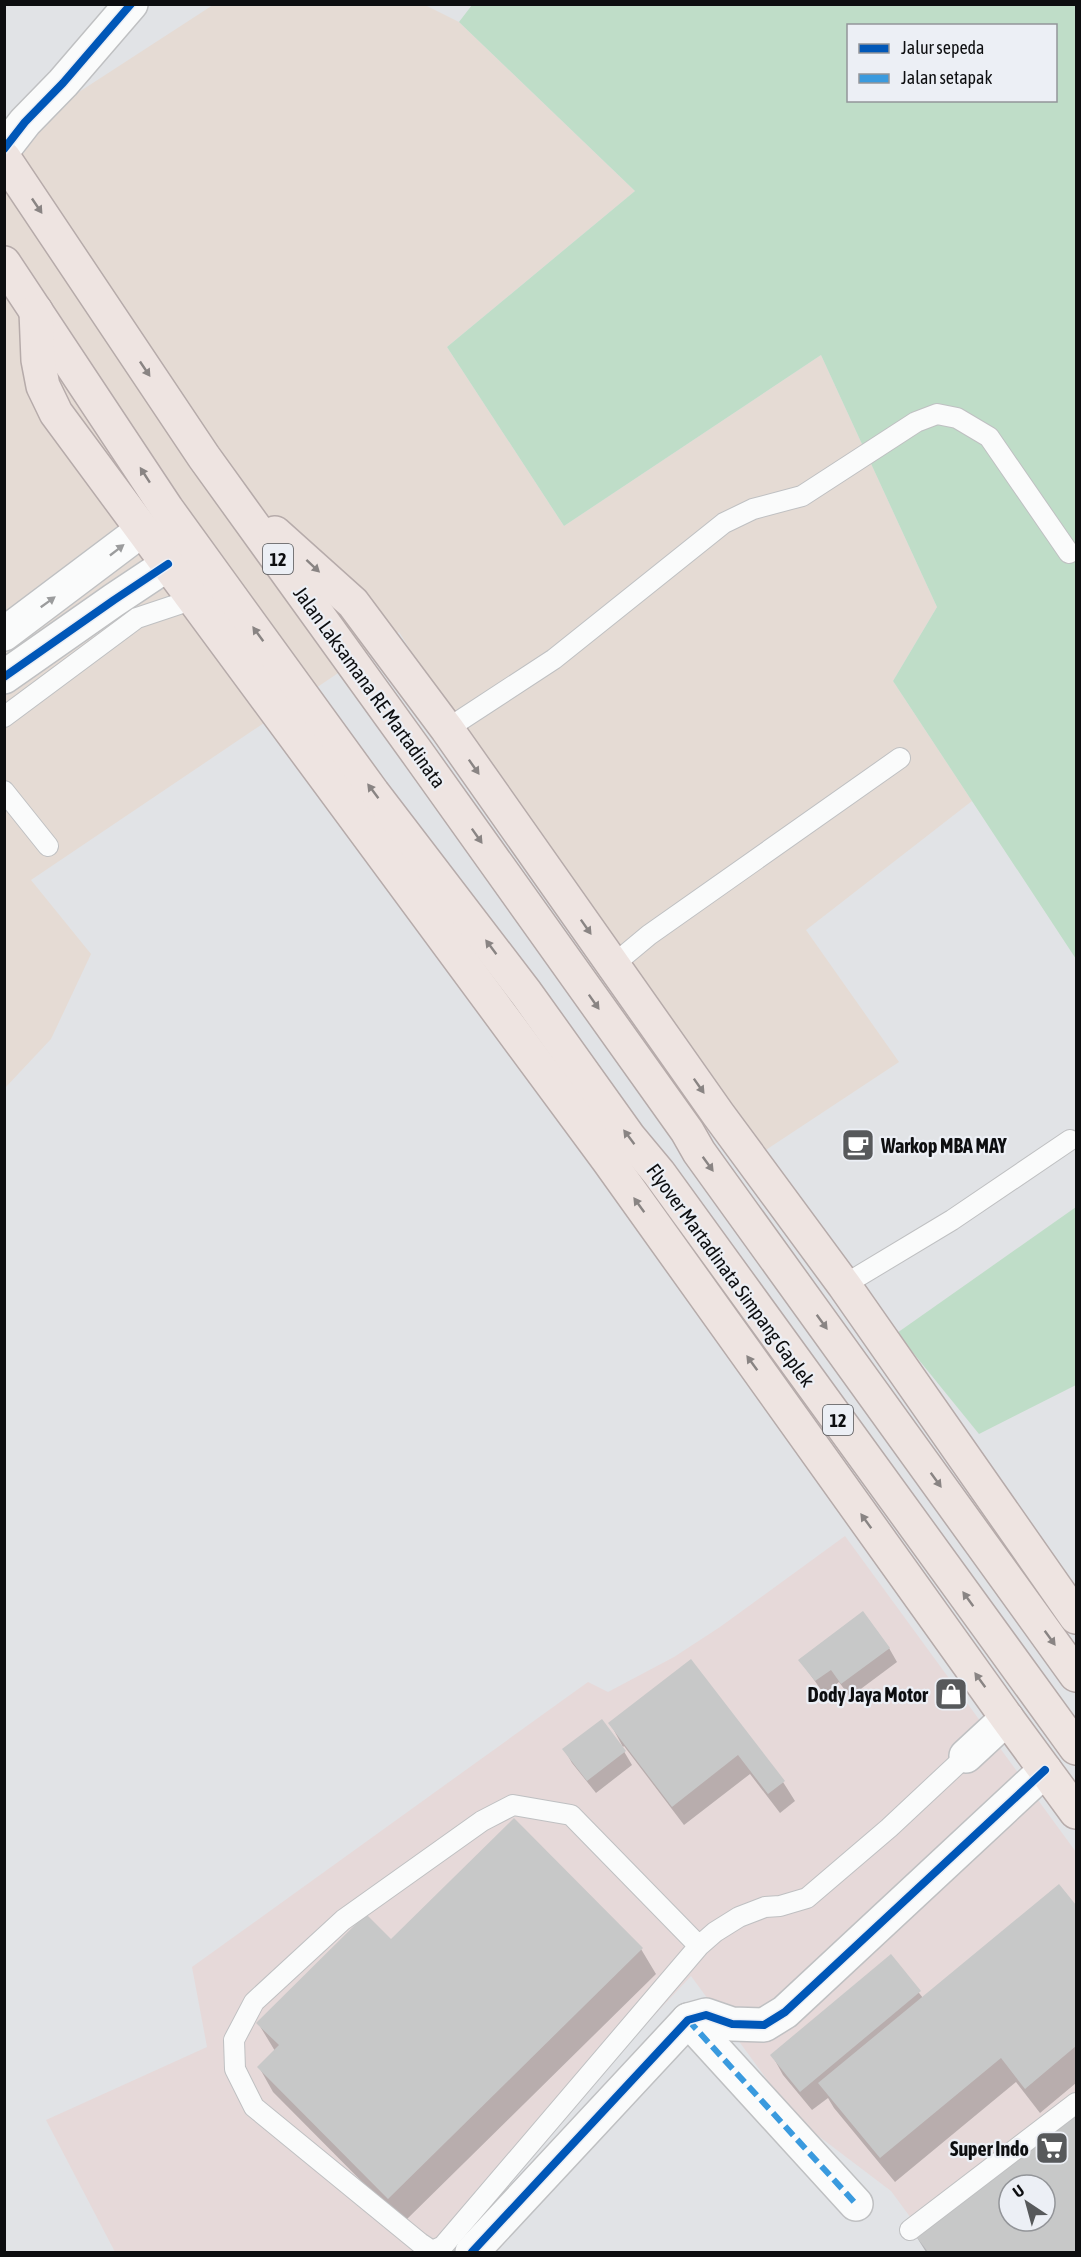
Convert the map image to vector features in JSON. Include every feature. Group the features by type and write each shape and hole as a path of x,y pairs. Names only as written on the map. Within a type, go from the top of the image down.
{"highway":[{"name":"Jalan Laksamana RE Martadinata","path":"4,158 197,447 687,1131 699,1152 1077,1675"},
{"name":"12","path":"4,263 36,311"},
{"path":"36,311 38,360 43,386 56,413 608,1160 1044,1770 1077,1812"},
{"name":"Flyover Martadinata Simpang Gaplek","path":"36,311 167,509 208,566 373,793 526,993 629,1137 659,1173 1077,1748"},
{"path":"237,501 352,603 447,729 718,1114 844,1285 1077,1617"}],"street":[{"path":"4,149 25,122 63,84 131,4"},
{"path":"4,634 142,530"},
{"path":"4,677 168,564"},
{"path":"966,1756 1007,1718"},
{"path":"472,2253 688,2020 706,2015 732,2024 764,2025 785,2012 1044,1770"},
{"path":"688,2020 856,2204"}],"lane":[{"path":"447,729 554,659 724,523 753,509 802,496 916,422 937,414 957,417 989,437 1069,553"},
{"path":"4,717 136,618 194,599"},
{"path":"613,965 649,935 900,758"},
{"path":"4,790 48,846"},
{"path":"844,1285 952,1220 1070,1140"},
{"path":"699,1946 571,1815 513,1805 482,1821 343,1920 254,2002 234,2040 235,2070 254,2107 432,2251 443,2246 699,1946 715,1932 739,1917 765,1907 780,1906 807,1898 889,1828 966,1756"},
{"path":"910,2229 1077,2103"}],"shaded area":[{"path":"213,5 425,5 459,22 635,191 447,347 564,526 821,355 937,607 893,681 972,801 806,930 899,1062 737,1169 399,632 31,880 91,954 51,1039 5,1088 5,140"},
{"path":"845,1536 1076,1852 1076,2252 936,2252 891,2191 796,2119 691,1976 503,2177 449,2252 115,2252 46,2120 207,2047 192,1967 588,1682 608,1692 674,1657 720,1627"}],"green space":[{"path":"472,5 1076,5 1076,959 893,681 937,607 821,355 564,526 447,347 635,191 459,22"},
{"path":"1076,1207 1076,1385 979,1434 897,1333"}],"building":[{"path":"863,1611 890,1648 841,1684 831,1670 815,1681 798,1660"},
{"path":"691,1659 785,1781 768,1794 738,1755 672,1807 608,1723"},
{"path":"602,1719 626,1751 587,1781 562,1749"},
{"path":"514,1818 643,1948 388,2199 257,2067 279,2045 256,2023 366,1914 391,1939"},
{"path":"1059,1884 1076,1905 1076,2046 1025,2089 1001,2058 880,2158 818,2083"},
{"path":"891,1954 921,1991 800,2092 770,2055"},
{"name":"Super Indo","path":"1076,2112 1076,2252 928,2252 915,2235"}],"marked path":[{"path":"688,2020 856,2204"}],"cycle path":[{"path":"4,149 25,122 63,83 131,4"},
{"path":"4,677 168,564"},
{"path":"472,2252 688,2020 706,2015 732,2024 764,2025 785,2012 1045,1770"}],"place":[{"name":"Warkop MBA MAY","path":"858,1145"},
{"name":"Dody Jaya Motor","path":"951,1694"},
{"name":"Super Indo","path":"1052,2148"}]}
